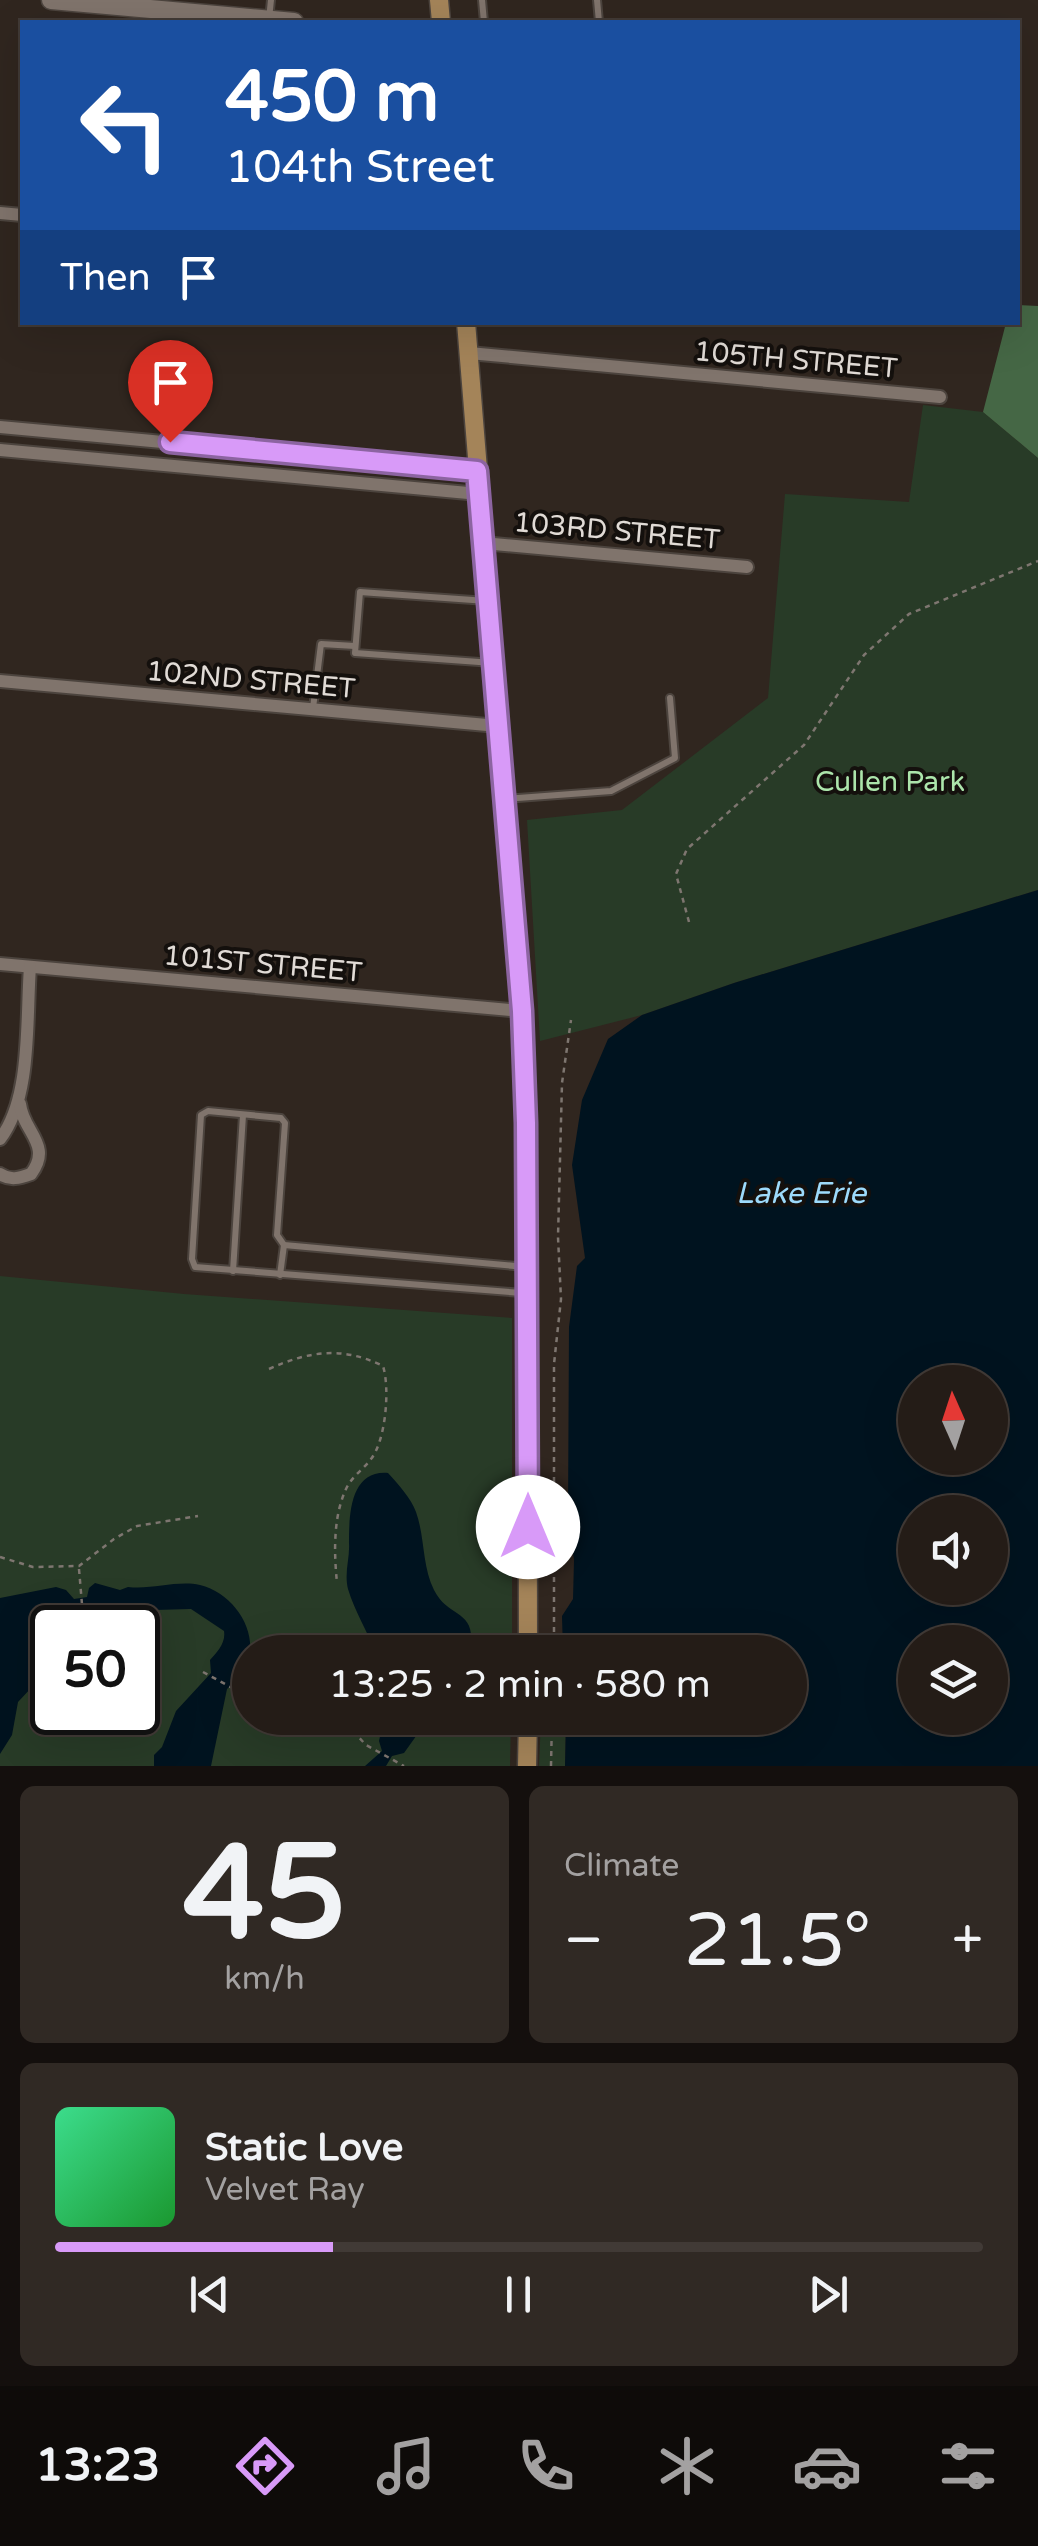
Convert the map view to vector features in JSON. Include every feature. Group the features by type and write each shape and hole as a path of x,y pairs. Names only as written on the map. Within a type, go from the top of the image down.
{"main road":[{"path":"466,325 522,1011 528,1635"},
{"path":"526,1766 527,1735"}],"street":[{"path":"51,0 269,20"},
{"name":"105TH STREET","path":"469,353 940,397"},
{"path":"0,427 477,471"},
{"path":"202,468 204,446"},
{"path":"0,450 479,494"},
{"name":"103RD STREET","path":"483,543 747,567"},
{"name":"102ND STREET","path":"0,681 498,726"},
{"name":"101ST STREET","path":"0,964 522,1011"},
{"path":"0,1174 20,1178 31,1174 40,1156 37,1136 21,1116 19,1102 30,967"},
{"path":"0,1139 19,1102"}],"lane":[{"path":"269,20 271,0"},
{"path":"488,602 360,592 355,653 493,663"},
{"path":"313,709 320,644 355,646"},
{"path":"505,799 611,791 675,758 670,698"},
{"path":"233,1271 243,1114"},
{"path":"280,1275 284,1245 277,1235 285,1122 281,1118 243,1114 201,1115 192,1263 233,1271 280,1275 527,1293"},
{"path":"284,1245 527,1267"}],"path":[{"path":"689,922 676,874 687,849 804,745 864,655 909,614 1038,561"},
{"path":"554,1635 554,1364 561,1299 558,1220 562,1083 571,1020"},
{"path":"269,1368 300,1355 334,1353 368,1358 383,1366 386,1403 379,1443 373,1457 353,1476 344,1493 334,1554 337,1584"},
{"path":"0,1557 32,1567 79,1566 137,1526 198,1516"},
{"path":"79,1566 82,1605"},
{"path":"203,1672 232,1688"},
{"path":"357,1735 404,1766"},
{"path":"551,1766 552,1735"}],"green space":[{"path":"1020,305 1038,306 1038,458 983,412 1005,325 1020,325"},
{"name":"Cullen Park","path":"923,405 983,412 1038,458 1038,890 642,1015 540,1041 527,820 622,810 768,698 785,494 909,502"},
{"path":"0,1276 512,1318 512,1635 232,1635 232,1735 511,1735 510,1766 0,1766"},
{"path":"540,1735 566,1735 565,1766 539,1766"}],"water":[{"name":"Lake Erie","path":"1038,890 1038,1766 565,1766 566,1735 807,1735 807,1635 563,1635 562,1616 573,1599 574,1560 568,1516 569,1327 577,1266 585,1258 572,1165 582,1100 608,1039 642,1015"},
{"path":"388,1473 408,1496 416,1512 434,1590 466,1621 471,1635 367,1635 348,1589 347,1577 354,1496 359,1486 375,1474"},
{"path":"95,1583 120,1590 200,1585 225,1598 243,1619 248,1635 232,1635 232,1685 227,1689 211,1766 154,1766 154,1755 162,1747 176,1711 211,1673 210,1660 224,1639 224,1631 191,1609 160,1610 160,1605 30,1605 30,1689 18,1702 12,1735 0,1754 0,1598 56,1587 66,1590 74,1599 87,1597"},
{"path":"380,1735 417,1735 404,1753 392,1756 386,1766 365,1766 382,1751"}],"route":[{"path":"170,442 477,471 522,1011 528,1527"}]}
